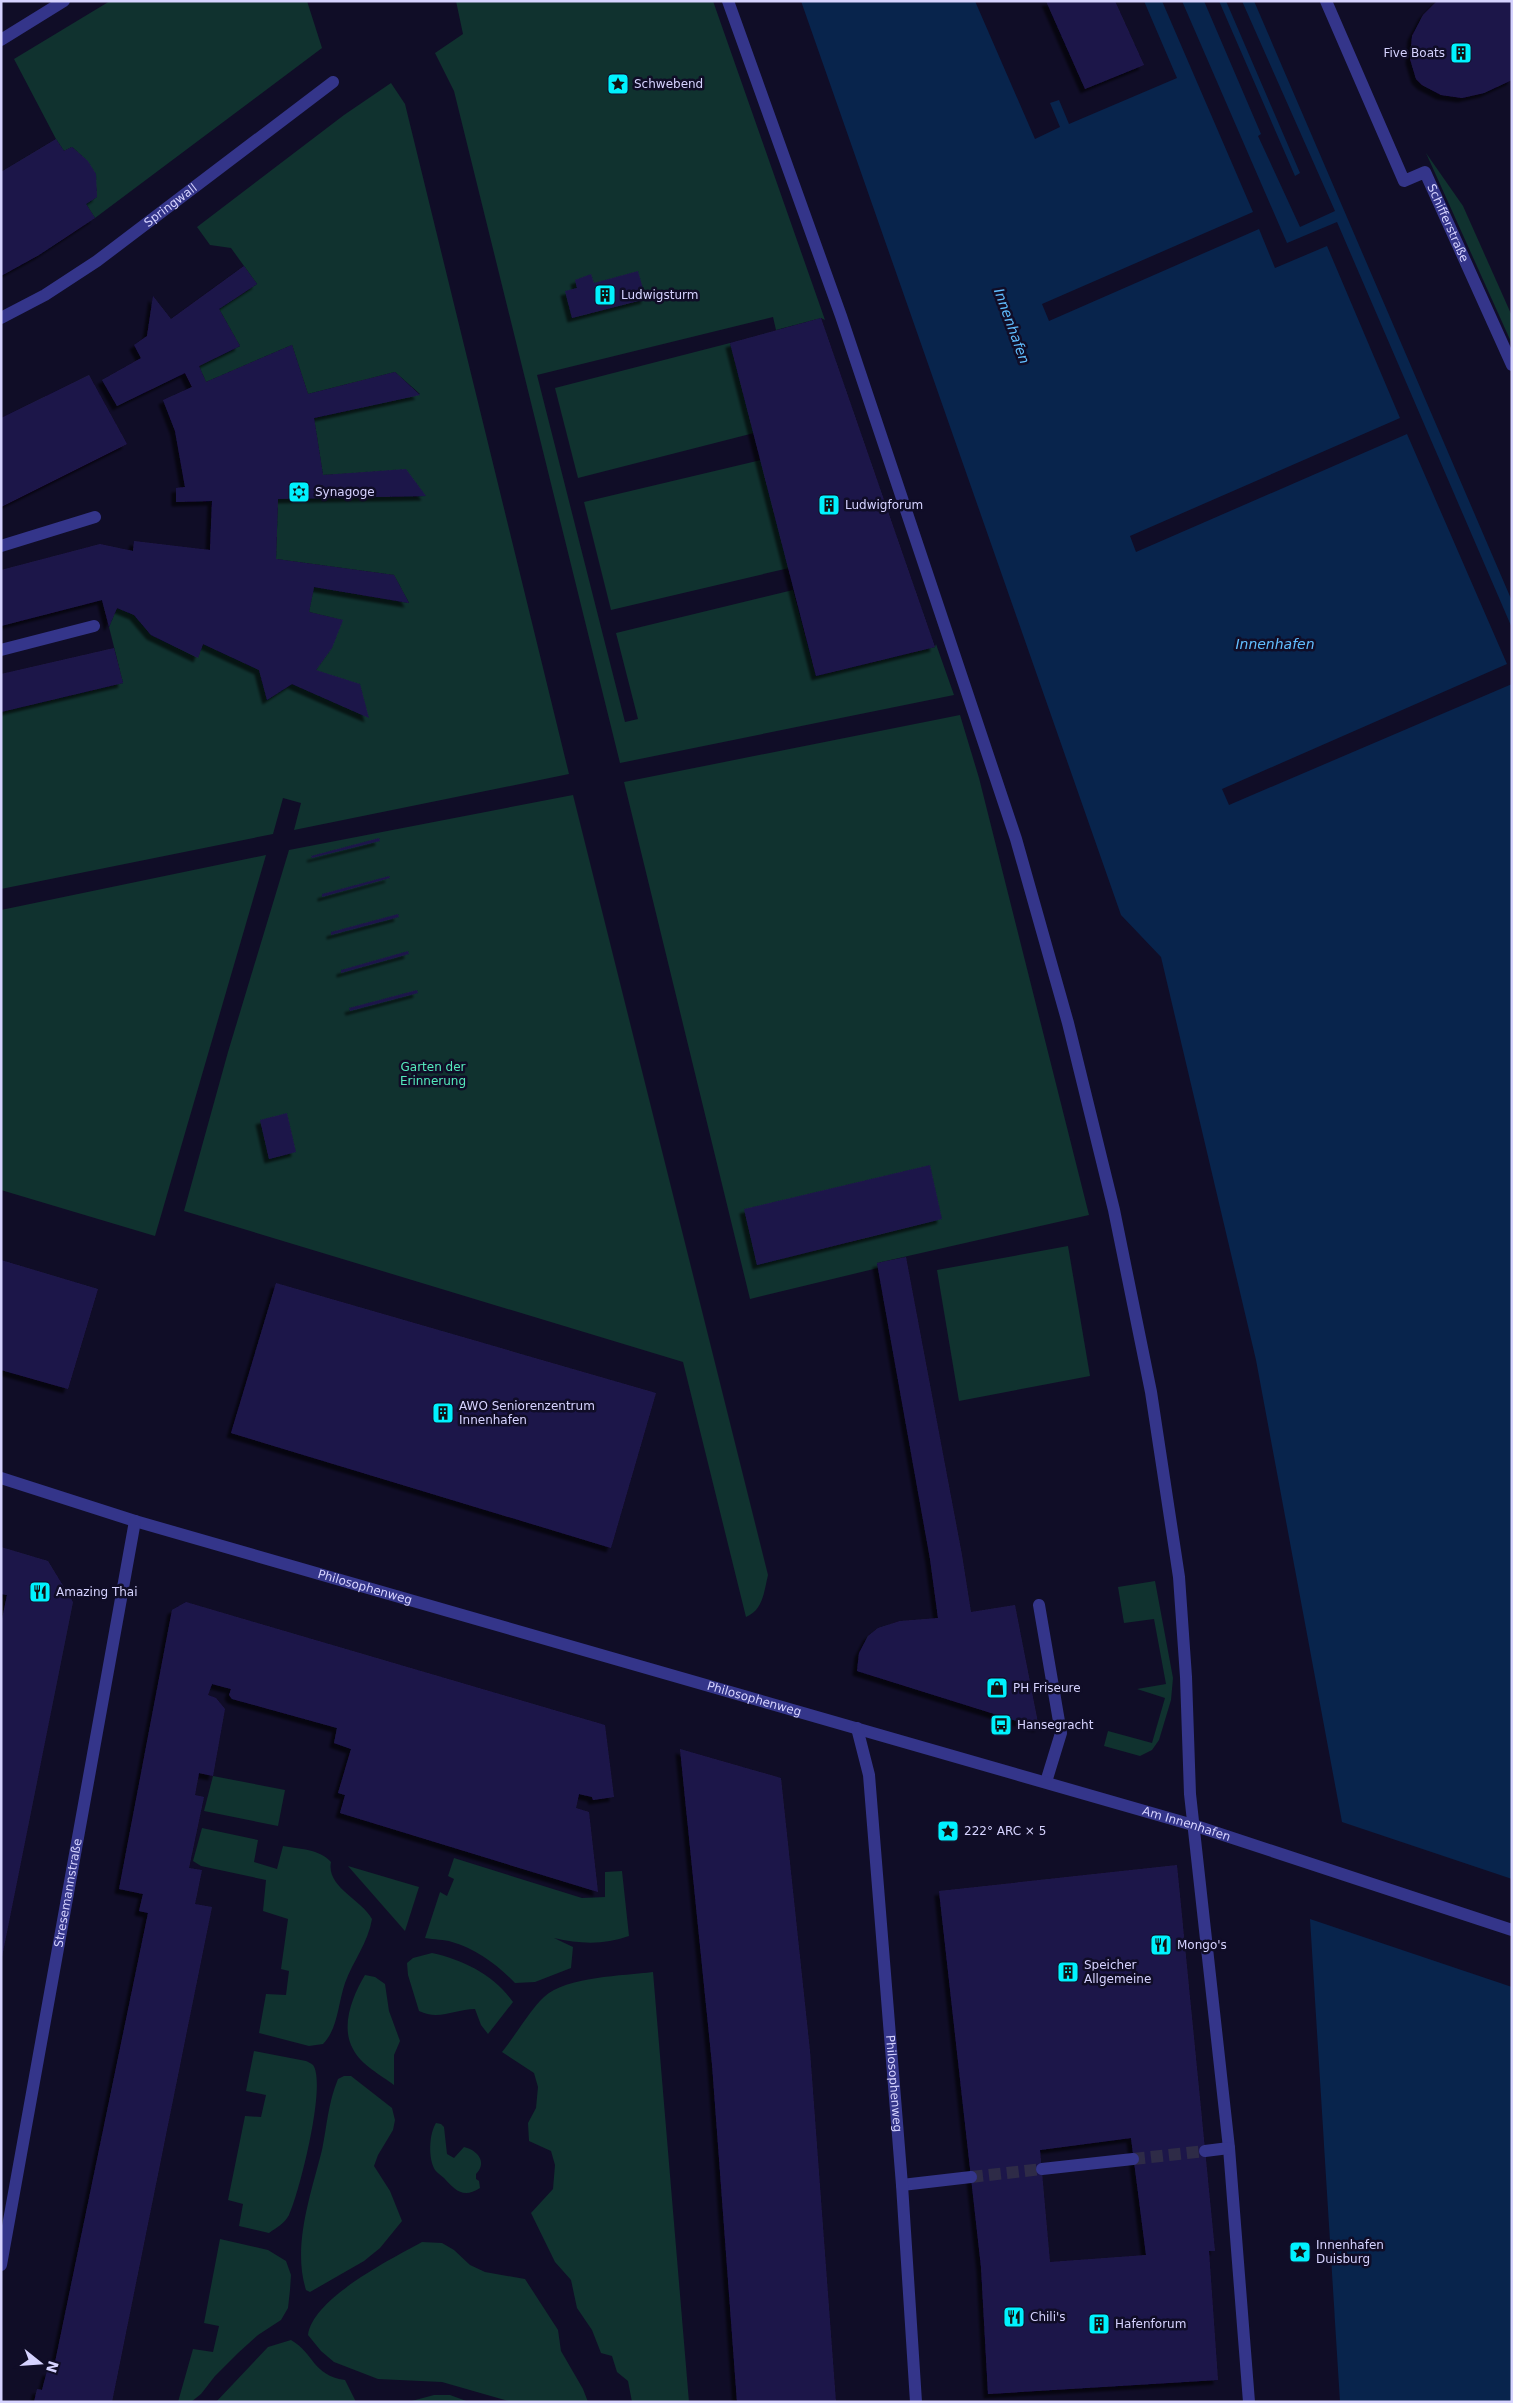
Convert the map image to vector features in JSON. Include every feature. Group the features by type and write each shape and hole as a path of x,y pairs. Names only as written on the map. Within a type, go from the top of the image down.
{"street":[{"path":"1,40 64,1"},
{"path":"728,1 841,316 1016,839 1068,1023 1114,1210 1151,1392 1179,1577 1186,1677 1188,1771 1229,2148 1249,2402"},
{"name":"Schifferstraße","path":"1326,1 1404,181 1425,172 1512,365"},
{"name":"Springwall","path":"1,318 45,295 97,261 333,82"},
{"path":"1,546 95,517"},
{"path":"1,650 94,626"},
{"name":"Philosophenweg","path":"1,1478 135,1521 857,1728 869,1775 902,2185 916,2402"},
{"name":"Stresemannstraße","path":"1,2265 135,1521"},
{"path":"1039,1605 1062,1733 1046,1782"},
{"name":"Am Innenhafen","path":"857,1728 1216,1832 1512,1930"},
{"path":"1205,2151 1229,2148"},
{"path":"1042,2169 1133,2159"},
{"path":"902,2185 971,2177"}],"green space":[{"path":"110,1 307,1 322,48 95,218 86,204 97,197 91,168 84,158 72,147 64,151 14,59"},
{"path":"456,1 713,1 825,320 821,318 776,330 773,317 537,375 625,722 638,719 616,633 793,590 816,676 935,647 936,644 954,695 620,763 454,91 435,53 463,34"},
{"path":"391,83 405,104 569,774 294,830 301,803 283,798 273,834 1,889 1,712 123,683 109,627 117,608 134,615 151,635 198,657 203,644 259,670 267,700 292,684 368,717 316,670 342,620 309,612 314,587 409,603 394,575 276,559 278,499 425,496 405,470 323,475 314,418 420,394 395,372 308,394 292,345 206,382 199,366 240,346 219,309 257,284 231,248 210,245 197,227 344,115"},
{"path":"1426,153 1463,206 1512,316 1512,344"},
{"path":"730,343 754,433 578,478 555,388"},
{"path":"761,460 789,568 611,610 584,502"},
{"path":"960,715 979,778 1089,1215 877,1263 878,1268 750,1299 624,782"},
{"name":"Garten der Erinnerung","path":"573,795 768,1575 764,1594 759,1605 752,1614 746,1617 683,1362 184,1211 228,1052 289,850"},
{"path":"266,855 155,1236 1,1190 1,910"},
{"path":"1068,1246 1090,1376 959,1401 937,1270"},
{"path":"1155,1581 1173,1678 1171,1700 1159,1740 1152,1750 1140,1756 1104,1746 1108,1731 1152,1743 1165,1698 1137,1689 1166,1684 1154,1619 1124,1623 1118,1587"},
{"path":"213,1776 285,1790 278,1826 204,1811"},
{"path":"202,1828 258,1840 254,1862 277,1869 283,1846 321,1854 331,1862 331,1871 339,1886 372,1919 364,1944 345,1983 332,2031 323,2044 309,2046 259,2033 266,1994 286,1995 289,1971 281,1969 288,1919 263,1911 266,1880 201,1866 193,1861"},
{"path":"454,1858 582,1898 605,1897 605,1872 622,1871 629,1936 592,1943 554,1938 573,1947 571,1968 535,1982 515,1983 502,1970 478,1953 449,1941 425,1938 440,1892 447,1896 454,1879 448,1876"},
{"path":"348,1866 419,1887 405,1931"},
{"path":"432,1953 467,1964 487,1976 513,2002 488,2034 481,2025 475,2009 440,2015 426,2014 419,2011 408,1975 407,1963 413,1958"},
{"path":"653,1972 689,2402 632,2402 628,2381 617,2372 612,2356 601,2353 592,2330 577,2308 571,2280 555,2262 531,2213 553,2189 555,2165 551,2151 529,2141 528,2123 536,2108 538,2087 534,2073 502,2052 539,2002 554,1990 596,1978"},
{"path":"365,1975 375,1977 385,1984 389,2011 400,2041 394,2055 394,2085 361,2060 349,2040 348,2021 350,2011 356,1992"},
{"path":"254,2051 306,2061 313,2065 316,2076 317,2094 314,2115 299,2185 289,2215 269,2233 239,2226 243,2204 228,2200 245,2116 261,2117 266,2095 246,2091"},
{"path":"344,2076 351,2076 392,2108 395,2120 393,2130 378,2155 374,2166 390,2191 402,2221 380,2248 364,2261 310,2292 306,2290 302,2273 302,2238 308,2202 322,2150 332,2097 338,2079"},
{"path":"436,2123 444,2127 447,2154 454,2158 464,2147 477,2154 481,2161 476,2174 480,2188 469,2193 460,2192 435,2170 431,2159 430,2146"},
{"path":"220,2239 268,2250 286,2261 291,2275 288,2308 281,2320 258,2335 238,2353 215,2376 201,2394 191,2402 178,2402 193,2349 213,2352 219,2326 204,2323"},
{"path":"422,2242 442,2243 454,2250 470,2265 485,2272 525,2279 558,2330 561,2351 583,2389 588,2402 512,2402 442,2382 378,2379 334,2362 321,2351 308,2335 313,2321 324,2307 355,2281"},
{"path":"291,2340 305,2351 326,2374 345,2380 356,2402 216,2402 268,2347"},
{"path":"434,2395 450,2395 469,2402 408,2402"}],"water":[{"name":"Innenhafen","path":"801,1 1254,1 1512,601 1512,1879 1342,1822 1256,1360 1161,957 1121,915"},
{"path":"1310,1919 1512,1987 1512,2402 1340,2402"}],"pier":[{"path":"975,1 1144,1 1177,78 1069,124 1059,100 1050,103 1060,127 1035,139"},
{"path":"1162,1 1182,1 1287,243 1337,222 1512,628 1512,684 1229,805 1222,789 1507,664 1407,434 1136,552 1130,536 1400,418 1327,246 1275,268 1259,229 1049,321 1042,304 1253,212"},
{"path":"1204,1 1219,1 1295,176 1300,173 1226,1 1242,1 1335,211 1300,227 1258,136 1261,134"}],"building":[{"path":"1046,1 1115,1 1144,65 1085,89"},
{"name":"Five Boats","path":"1437,1 1512,1 1512,80 1484,93 1462,98 1441,95 1422,85 1416,79 1410,59 1412,36 1423,15"},
{"path":"56,139 64,151 72,147 88,161 96,174 97,197 86,204 95,218 39,255 1,276 1,172"},
{"name":"Synagoge","path":"244,266 257,284 219,309 240,346 199,366 206,382 292,345 308,394 395,372 420,395 314,418 323,475 406,469 426,496 278,499 276,559 394,575 409,603 314,587 309,612 343,620 332,648 316,670 360,684 369,718 292,684 267,700 259,670 203,644 198,658 151,635 134,615 117,608 109,627 102,600 1,626 1,570 100,544 133,551 134,541 210,550 212,501 176,502 176,488 185,487 175,431 163,400 192,387 185,373 117,406 102,380 141,358 134,345 147,336 153,296 171,319"},
{"name":"Ludwigsturm","path":"638,271 646,299 572,318 565,291 577,288 575,280 591,274 594,283"},
{"name":"Ludwigforum","path":"821,318 935,647 816,676 730,343"},
{"path":"89,375 127,444 1,507 1,418"},
{"path":"114,648 123,683 1,712 1,674"},
{"path":"379,838 380,841 312,858 311,856"},
{"path":"389,876 390,878 322,897 322,894"},
{"path":"398,914 399,917 331,935 331,932"},
{"path":"408,951 409,954 341,973 341,970"},
{"path":"417,990 418,993 350,1011 349,1008"},
{"path":"287,1113 296,1152 269,1159 260,1120"},
{"path":"930,1165 942,1219 757,1265 744,1209"},
{"path":"906,1257 971,1612 1015,1605 1039,1728 857,1671 859,1653 868,1636 878,1628 900,1621 938,1618 930,1559 877,1263"},
{"path":"1,1260 98,1289 68,1389 1,1370"},
{"name":"AWO Seniorenzentrum Innenhafen","path":"276,1283 656,1393 611,1548 231,1433"},
{"path":"1,1547 48,1561 73,1602 2,1957 1,1624 7,1595 1,1594"},
{"path":"186,1602 605,1725 614,1797 593,1800 592,1797 579,1794 576,1808 589,1812 598,1892 340,1813 345,1795 338,1793 351,1749 334,1743 337,1728 232,1699 229,1695 231,1689 212,1684 208,1695 216,1698 225,1709 213,1776 199,1773 195,1795 204,1797 189,1868 202,1870 195,1904 212,1907 112,2402 34,2402 37,2389 42,2390 47,2371 53,2372 148,1913 139,1911 143,1894 119,1889 172,1610"},
{"path":"680,1749 781,1778 810,2051 836,2402 737,2402 712,2064"},
{"path":"1177,1865 1215,2251 1209,2251 1218,2380 988,2394 981,2267 939,1891","holes":["1131,2138 1146,2255 1050,2262 1040,2150"]}],"tunnel":[{"path":"1133,2159 1205,2151"},
{"path":"971,2177 1042,2169"}],"place":[{"name":"Five Boats","path":"1461,53"},
{"name":"Schwebend","path":"618,84"},
{"name":"Ludwigsturm","path":"605,295"},
{"name":"Synagoge","path":"299,492"},
{"name":"Ludwigforum","path":"829,505"},
{"name":"AWO Seniorenzentrum Innenhafen","path":"443,1413"},
{"name":"Amazing Thai","path":"40,1592"},
{"name":"PH Friseure","path":"997,1688"},
{"name":"Hansegracht","path":"1001,1725"},
{"name":"222° ARC × 5","path":"948,1831"},
{"name":"Mongo's","path":"1161,1945"},
{"name":"Speicher Allgemeine","path":"1068,1972"},
{"name":"Innenhafen Duisburg","path":"1300,2252"},
{"name":"Chili's","path":"1014,2317"},
{"name":"Hafenforum","path":"1099,2324"}]}
